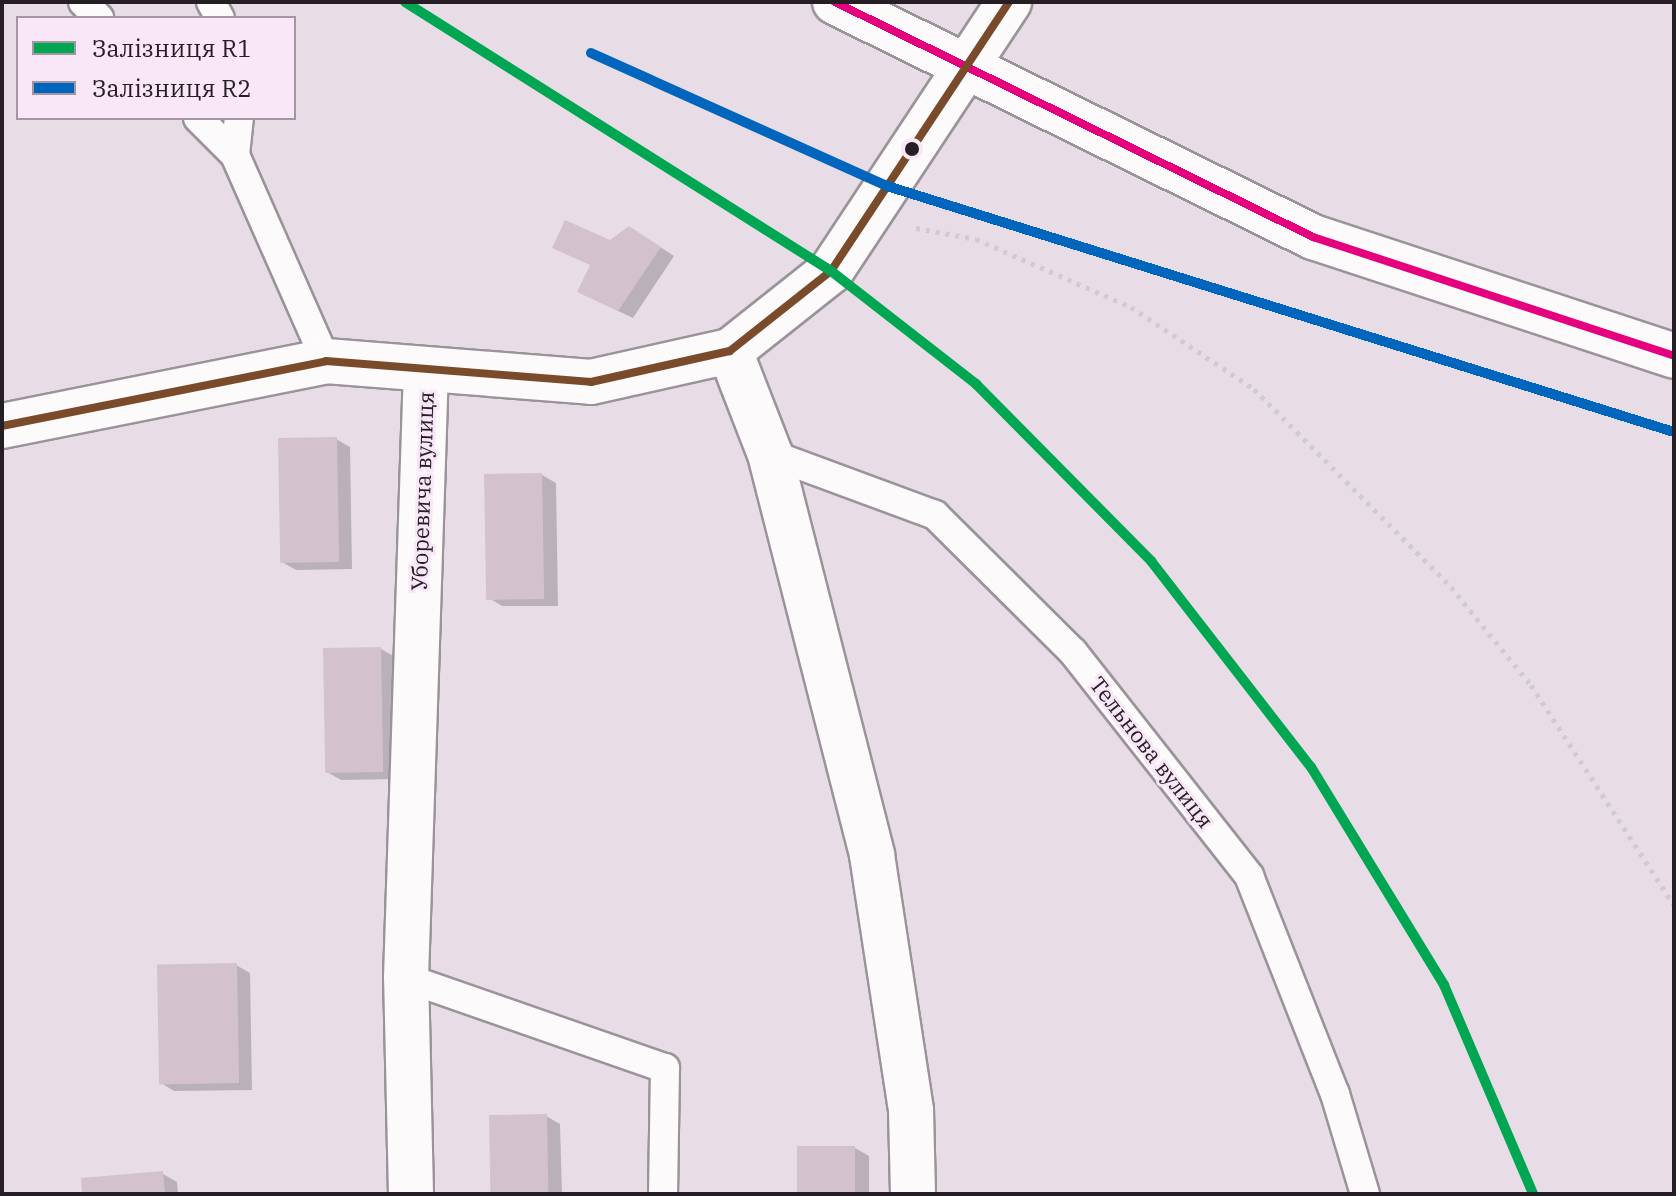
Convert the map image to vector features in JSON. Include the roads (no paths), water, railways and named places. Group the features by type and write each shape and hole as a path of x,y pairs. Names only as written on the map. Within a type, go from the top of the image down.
{"street":[{"path":"835,2 964,70 1313,237 1674,356"},
{"name":"Уборевича вулиця","path":"411,1194 406,978 426,370 591,382 730,351 814,291 1009,2"},
{"path":"730,351 770,454 872,855 911,1111 913,1194"},
{"path":"2,426 326,361 426,370"}],"lane":[{"path":"200,120 235,155 326,361"},
{"path":"235,155 239,120"},
{"name":"Тельнова вулиця","path":"770,454 935,515 1073,652 1249,876 1335,1094 1365,1194"},
{"path":"406,978 665,1068 663,1194"}],"rail line":[{"name":"R1","path":"405,2 831,271 976,384 1151,561 1311,767 1444,985 1533,1194"},
{"name":"R2","path":"591,53 887,186 1674,432"}]}
